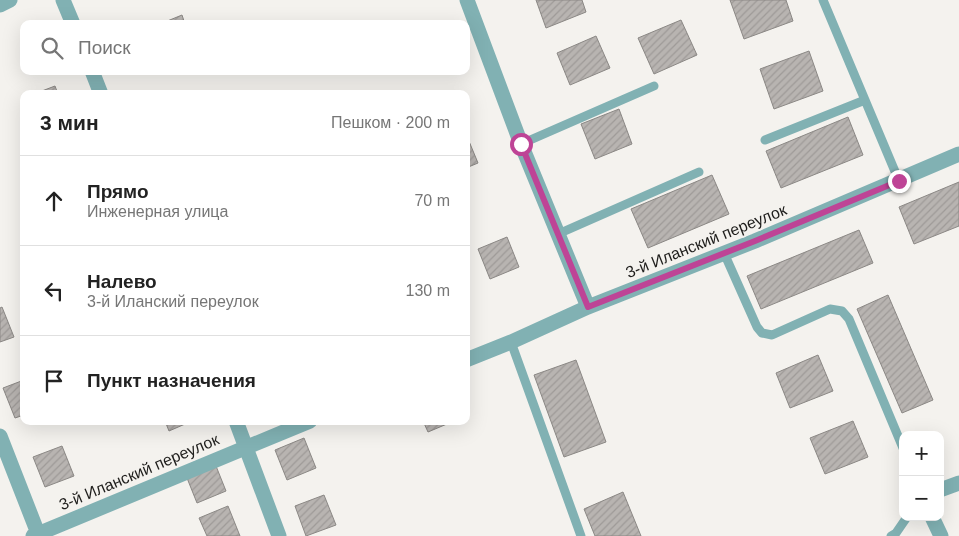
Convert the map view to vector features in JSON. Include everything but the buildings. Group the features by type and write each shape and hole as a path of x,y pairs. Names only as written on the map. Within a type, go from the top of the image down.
{"street":[{"path":"0,5 10,0"},
{"path":"63,0 71,20"},
{"path":"467,0 521,144 588,307"},
{"path":"94,75 99,90"},
{"name":"3-й Иланский переулок","path":"470,358 588,307 899,181 959,154"},
{"path":"238,425 279,536"},
{"name":"3-й Иланский переулок","path":"37,535 300,425"},
{"path":"0,436 37,535"},
{"path":"944,489 959,483"},
{"path":"934,521 941,536"}],"lane":[{"path":"823,0 899,181"},
{"path":"521,144 654,86"},
{"path":"765,140 865,100"},
{"path":"558,234 700,172"},
{"path":"724,253 757,327 762,333 772,335 830,309 842,311 849,319 899,438"},
{"path":"511,342 581,536"},
{"path":"891,536 896,533 904,521"}],"route":[{"path":"521,144 588,307 755,241 899,181"}]}
